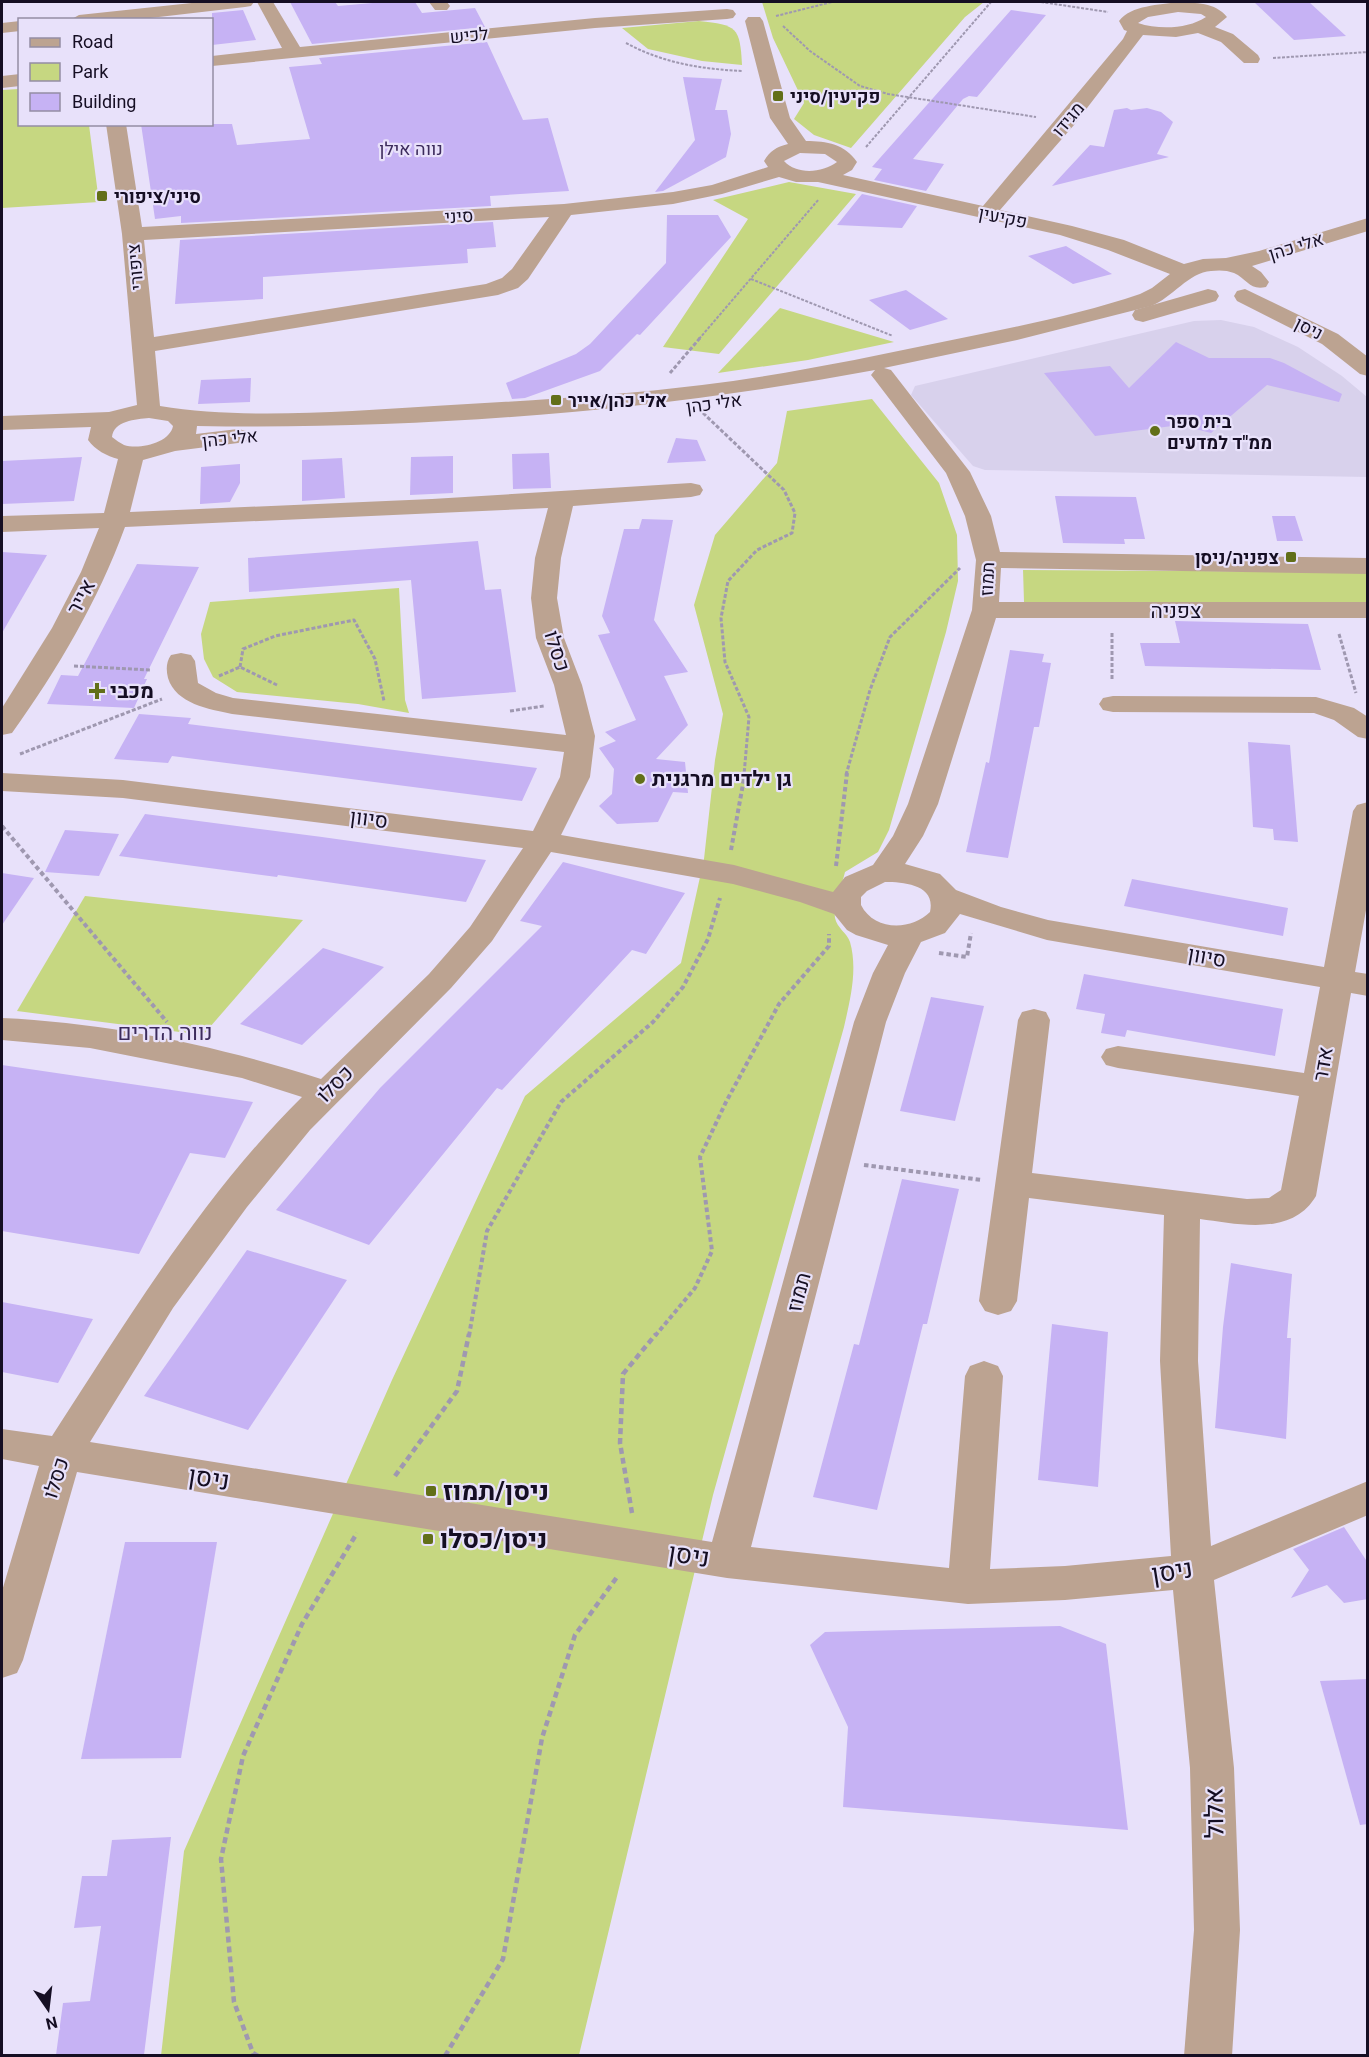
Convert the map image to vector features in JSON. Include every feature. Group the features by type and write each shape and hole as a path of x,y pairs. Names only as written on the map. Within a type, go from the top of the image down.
{"street":[{"path":"97,18 245,2"},
{"path":"265,2 294,53"},
{"path":"1192,4 1218,17 1198,27 1164,32 1136,23 1165,9 1192,4"},
{"path":"757,13 766,72 780,118 800,147"},
{"name":"לכיש","path":"213,61 595,22 757,13"},
{"name":"מגידו","path":"993,205 1067,121 1131,41 1136,23"},
{"path":"2,28 18,26"},
{"path":"1198,27 1227,38 1251,59"},
{"path":"2,82 18,80"},
{"name":"ציפורי","path":"116,126 133,234 149,411"},
{"path":"800,147 822,148 840,153 847,162 837,173 797,176 781,170 774,161 776,157 800,147"},
{"name":"סיני","path":"133,234 564,210 673,198 715,190 781,170"},
{"name":"פקיעין","path":"837,173 1085,226 1198,270"},
{"name":"פקיעין","path":"837,173 1065,230 1198,270"},
{"path":"142,346 490,290 510,283 520,274 564,210"},
{"name":"אלי כהן","path":"149,411 172,414 181,418 297,420 417,415 647,399 787,379 1060,324 1152,297 1198,270 1263,257 1368,224"},
{"name":"אלי כהן","path":"1251,289 1368,240"},
{"path":"1198,270 1188,288 1208,296 1234,298 1251,289"},
{"name":"ניסן","path":"1198,270 1248,271 1251,289 1330,339 1368,369"},
{"name":"אלי כהן","path":"132,453 162,449 174,444 257,435 572,419 696,406 883,375 1114,324 1208,296"},
{"name":"תמוז","path":"870,1023 872,978 853,899 908,836 923,804 985,610 987,551 978,516 958,472 883,375"},
{"path":"2,438 106,430 135,412 149,411"},
{"path":"174,444 183,438 187,431 186,424 181,418"},
{"path":"2,423 106,430"},
{"path":"106,430 112,449 132,453"},
{"name":"אייר","path":"2,727 22,701 95,572 115,520 132,453"},
{"path":"2,524 261,516 562,501 691,490"},
{"name":"כסלו","path":"2,1660 62,1454 160,1298 234,1198 298,1122 440,981 481,934 543,841 575,777 581,736 568,685 550,638 544,598 548,558 562,501"},
{"path":"987,551 1368,566"},
{"name":"צפניה","path":"985,610 1112,612 1368,610"},
{"path":"181,661 181,674 185,687 206,699 232,706 580,745"},
{"path":"1113,704 1316,705 1344,714 1367,730"},
{"name":"סיוון","path":"2,782 123,789 543,841 730,874 787,888 853,899"},
{"name":"תמוז","path":"727,1561 870,1023 889,973 930,917 920,849 923,804"},
{"name":"אדר","path":"1013,1183 1247,1212 1277,1211 1298,1196 1318,1087 1353,982 1368,811"},
{"path":"905,873 930,917 895,935 853,899 905,873"},
{"name":"סיוון","path":"930,917 1047,930 1353,982"},
{"path":"998,1300 1034,1020"},
{"path":"2,1029 90,1037 246,1067 327,1093"},
{"path":"1118,1057 1318,1087"},
{"path":"1182,1203 1179,1361 1192,1571"},
{"path":"968,1587 984,1376"},
{"name":"ניסן","path":"2,1444 638,1548 727,1561 968,1587 1065,1583 1192,1571 1297,1529 1368,1497"},
{"name":"אלול","path":"1192,1571 1212,1768 1216,1930 1208,2055"}],"path":[{"path":"757,13 832,2"},
{"path":"647,399 751,279 837,173 909,97 991,2"},
{"path":"1041,2 1136,23"},
{"path":"757,13 786,30 810,51 860,86 909,97 1067,121"},
{"path":"595,22 643,53 665,61 708,69 766,72"},
{"path":"1251,59 1368,52"},
{"path":"751,279 932,351"},
{"path":"258,2055 253,2053 234,2002 221,1859 243,1756 302,1624 374,1505 457,1391 476,1303 487,1231 561,1102 637,1037 670,1004 683,987 708,939 730,874 749,717 724,662 721,618 728,581 756,550 792,533 795,513 784,490 696,406"},
{"path":"445,2055 503,1959 542,1738 575,1635 638,1548 620,1443 622,1374 695,1288 712,1251 700,1156 778,1004 829,946 853,899 844,783 870,690 890,637 987,551"},
{"path":"1332,610 1367,730"},
{"path":"1112,612 1113,704"},
{"path":"240,667 243,649 275,636 354,620 372,653 383,684 384,705"},
{"path":"43,664 152,670"},
{"path":"2,826 167,1021 149,1048"},
{"path":"930,917 967,957 971,932"},
{"path":"834,1162 1013,1183"}],"shaded area":[{"name":"בית ספר ממ\"ד למדעים","path":"1221,320 1254,327 1298,347 1342,376 1367,397 1367,477 985,470 973,466 911,395 915,386 1194,321"}],"green space":[{"path":"762,2 984,2 965,17 851,148 814,135 794,119 804,103 773,38"},
{"path":"699,21 721,24 734,30 740,43 742,65 702,61 648,49 622,28"},
{"path":"18,89 18,126 89,126 99,202 2,208 2,90"},
{"path":"789,182 856,194 719,354 663,347 748,219 713,200"},
{"path":"780,308 894,342 808,360 718,373"},
{"path":"872,399 939,483 957,535 958,581 946,632 889,830 878,852 845,872 836,901 835,918 850,942 853,963 852,985 844,1027 713,1495 579,2055 161,2056 184,1851 392,1380 525,1096 681,963 704,859 715,760 723,714 694,605 715,535 777,463 787,411"},
{"path":"1023,570 1367,572 1367,604 1024,602"},
{"path":"399,588 405,700 409,713 358,704 237,692 213,677 204,659 201,634 210,602"},
{"path":"85,896 303,920 203,1035 17,1011"}],"building":[{"path":"290,2 335,2 338,6 415,2 422,13 475,8 485,27 312,44"},
{"path":"1254,2 1309,2 1346,36 1294,40"},
{"path":"243,10 256,40 213,45 212,13"},
{"path":"1011,10 1046,15 977,97 969,96 963,99 913,159 944,164 926,191 874,180 882,169 872,167"},
{"path":"487,42 523,120 548,118 569,191 490,196 491,206 181,223 181,216 155,219 141,126 232,124 237,145 310,139 289,67 322,64 319,58"},
{"path":"683,77 722,79 715,110 727,110 731,134 726,157 663,191 655,192 695,140"},
{"path":"1127,108 1131,110 1147,108 1161,112 1173,122 1157,154 1169,157 1052,186 1090,145 1104,147 1114,110"},
{"path":"862,194 917,206 902,228 837,225"},
{"path":"667,215 718,215 731,237 640,335 637,334 600,371 525,398 512,399 506,383 576,354 590,344 666,263"},
{"path":"493,222 496,247 467,249 468,263 263,277 263,299 175,304 180,240"},
{"path":"1066,246 1112,274 1073,284 1028,256"},
{"path":"906,290 948,319 910,330 869,300"},
{"path":"1176,342 1209,358 1270,358 1342,394 1339,402 1267,385 1211,433 1180,425 1095,436 1044,373 1110,366 1129,388"},
{"path":"251,378 250,402 198,404 201,380"},
{"path":"676,438 697,440 706,461 667,463"},
{"path":"549,453 551,488 513,489 512,454"},
{"path":"453,456 453,493 410,495 411,457"},
{"path":"82,457 74,501 2,504 2,461"},
{"path":"342,458 345,498 302,501 302,460"},
{"path":"240,464 240,483 230,502 200,504 201,467"},
{"path":"1055,496 1136,497 1145,539 1124,539 1125,544 1063,543"},
{"path":"1272,516 1295,516 1303,541 1277,541"},
{"path":"642,519 673,520 654,620 688,672 664,676 688,725 656,759 685,762 688,793 673,792 658,822 617,824 599,806 612,794 614,769 599,748 616,741 605,732 636,720 598,635 610,633 602,616 624,529 639,529"},
{"path":"478,541 485,590 501,589 516,692 422,699 411,580 249,592 248,558"},
{"path":"2,552 47,555 2,633"},
{"path":"137,564 199,567 144,679 147,679 134,708 47,704 61,675 78,676"},
{"path":"1175,621 1308,624 1321,670 1145,666 1140,643 1180,643"},
{"path":"1010,650 1044,654 1042,662 1051,663 1039,727 1034,727 1008,858 966,852 986,762 989,763"},
{"path":"139,714 191,718 188,724 537,768 522,801 172,756 168,763 114,759"},
{"path":"1248,742 1290,745 1298,842 1274,840 1273,829 1253,827"},
{"path":"145,814 486,860 466,902 278,875 277,877 119,856"},
{"path":"65,830 119,834 99,876 45,872"},
{"path":"563,862 685,893 646,954 632,950 502,1090 497,1088 369,1245 276,1210 380,1088 542,926 520,921"},
{"path":"2,873 34,878 2,925"},
{"path":"1132,879 1288,908 1283,936 1124,906"},
{"path":"323,948 384,967 302,1045 240,1024"},
{"path":"1084,974 1283,1009 1275,1056 1127,1030 1125,1037 1101,1033 1105,1014 1076,1009"},
{"path":"931,997 984,1006 955,1121 900,1111"},
{"path":"2,1065 253,1102 225,1158 190,1153 139,1254 2,1231"},
{"path":"902,1179 959,1189 927,1324 923,1324 877,1510 813,1497 854,1344 859,1345"},
{"path":"247,1250 347,1280 248,1430 144,1396"},
{"path":"1231,1263 1292,1274 1287,1338 1291,1338 1286,1439 1215,1428"},
{"path":"2,1302 93,1319 58,1383 2,1372"},
{"path":"1052,1324 1108,1332 1098,1487 1038,1480"},
{"path":"1344,1527 1368,1563 1368,1599 1344,1603 1327,1585 1291,1598 1309,1570 1293,1549"},
{"path":"125,1542 217,1542 181,1758 81,1759"},
{"path":"1060,1626 1106,1644 1128,1830 843,1807 848,1727 810,1645 825,1632"},
{"path":"1368,1679 1368,1824 1360,1825 1320,1681"},
{"path":"171,1837 144,2055 56,2055 63,2003 90,2001 101,1926 74,1928 82,1876 107,1876 112,1840"}],"place":[{"name":"פקיעין/סיני","path":"778,96"},
{"name":"סיני/ציפורי","path":"102,196"},
{"name":"אלי כהן/אייר","path":"556,400"},
{"name":"בית ספר ממ\"ד למדעים","path":"1155,431"},
{"name":"צפניה/ניסן","path":"1291,557"},
{"name":"מכבי","path":"97,691"},
{"name":"גן ילדים מרגנית","path":"640,779"},
{"name":"ניסן/תמוז","path":"431,1491"},
{"name":"ניסן/כסלו","path":"428,1539"}],"district":[{"name":"נווה אילן","path":"411,148"},
{"name":"נווה הדרים","path":"165,1032"}]}
